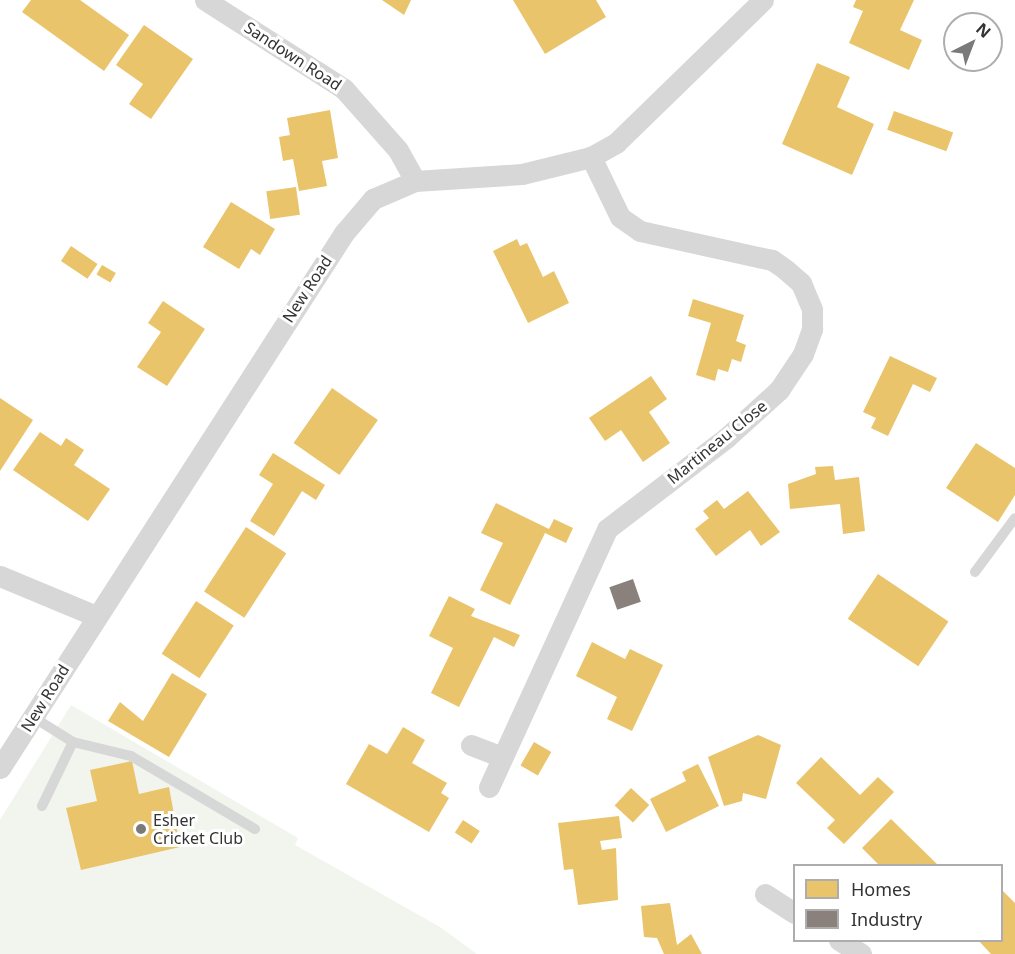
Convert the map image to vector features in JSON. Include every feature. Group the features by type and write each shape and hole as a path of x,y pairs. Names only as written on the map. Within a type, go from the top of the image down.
{"street":[{"name":"Sandown Road","path":"205,0 344,89 392,143 415,181"},
{"name":"New Road","path":"0,768 344,233 373,199 415,181 522,174 591,157 616,143 763,0"},
{"name":"Martineau Close","path":"489,787 607,529 726,438 779,390 803,354 812,329 812,309 801,283 785,269 771,260 640,231 620,217 591,157"},
{"path":"0,576 96,616"},
{"path":"471,745 502,757"},
{"path":"765,894 793,912"},
{"path":"842,942 861,954"}],"lane":[{"path":"975,572 1015,518"},
{"path":"33,717 73,742 131,756 255,829"},
{"path":"42,806 73,742"}],"shaded area":[{"name":"Esher Cricket Club","path":"71,705 298,838 295,845 440,927 477,954 0,954 0,820"}],"building: Homes":[{"path":"31,0 80,0 129,35 104,71 22,12"},
{"path":"382,0 411,0 404,15"},
{"path":"513,0 596,0 606,17 545,54"},
{"path":"856,0 914,0 900,30 922,40 909,70 849,43 863,11 853,7"},
{"path":"144,25 193,59 151,119 129,104 143,84 116,65"},
{"path":"817,63 850,77 837,107 874,124 852,175 782,144"},
{"path":"330,110 338,158 322,161 327,186 299,191 293,159 283,161 279,137 290,135 287,118"},
{"path":"894,111 953,133 946,151 887,130"},
{"path":"296,187 300,215 270,219 266,191"},
{"path":"231,202 275,229 260,255 251,249 239,269 203,247"},
{"path":"517,239 520,246 527,243 543,277 554,271 569,303 528,323 493,251"},
{"path":"71,246 98,264 87,279 61,261"},
{"path":"102,265 116,273 110,283 96,275"},
{"path":"693,299 744,315 736,341 746,345 741,362 732,359 728,372 718,369 715,381 696,375 711,323 688,316"},
{"path":"163,301 205,329 167,386 137,367 161,332 148,323"},
{"path":"890,356 937,378 930,392 913,384 888,436 871,428 876,418 863,412"},
{"path":"651,376 667,399 649,412 670,443 643,462 621,430 605,441 589,418"},
{"path":"332,388 378,420 339,475 294,443"},
{"path":"0,398 33,420 0,471"},
{"path":"40,432 61,446 66,438 84,450 74,465 110,489 88,521 13,470"},
{"path":"976,443 1015,468 1015,495 998,522 946,488"},
{"path":"273,453 325,485 316,500 302,491 274,536 250,521 273,484 259,475"},
{"path":"833,466 835,480 859,477 865,531 843,534 840,504 790,509 788,484 816,474 815,467"},
{"path":"748,491 780,532 761,546 750,530 716,556 695,529 709,518 703,511 717,500 724,509"},
{"path":"496,503 549,529 554,519 573,528 566,543 545,533 510,605 480,590 503,543 481,533"},
{"path":"246,527 286,553 244,618 204,592"},
{"path":"878,574 948,622 918,666 848,619"},
{"path":"449,596 475,609 471,616 520,635 514,647 494,637 459,707 431,693 453,648 429,636"},
{"path":"196,601 234,626 199,678 162,654"},
{"path":"592,642 625,659 630,649 663,665 632,731 607,719 617,697 576,676"},
{"path":"172,673 207,694 169,757 108,721 120,702 143,721"},
{"path":"403,727 425,740 412,763 447,783 441,793 449,798 429,832 346,784 369,744 387,754"},
{"path":"758,735 781,745 766,799 743,793 742,801 724,806 708,757"},
{"path":"534,742 551,752 538,775 520,765"},
{"path":"821,757 860,795 878,777 894,792 844,844 827,828 835,820 796,783"},
{"path":"132,761 139,794 169,787 180,847 81,870 66,808 97,801 90,770"},
{"path":"698,764 719,806 666,832 650,799 686,781 682,772"},
{"path":"631,788 649,805 633,823 615,806"},
{"path":"619,816 622,838 600,841 602,850 616,848 618,900 578,905 573,869 564,870 558,823"},
{"path":"891,819 937,864 878,864 862,848"},
{"path":"463,820 480,831 472,843 455,833"},
{"path":"1003,891 1015,903 1015,954 991,954 980,942 1003,942"},
{"path":"670,903 677,945 691,934 702,954 664,954 657,938 644,937 641,906"}],"building: Industry":[{"path":"633,579 641,602 617,610 609,587"}],"place":[{"name":"Esher Cricket Club","path":"141,829"}]}
